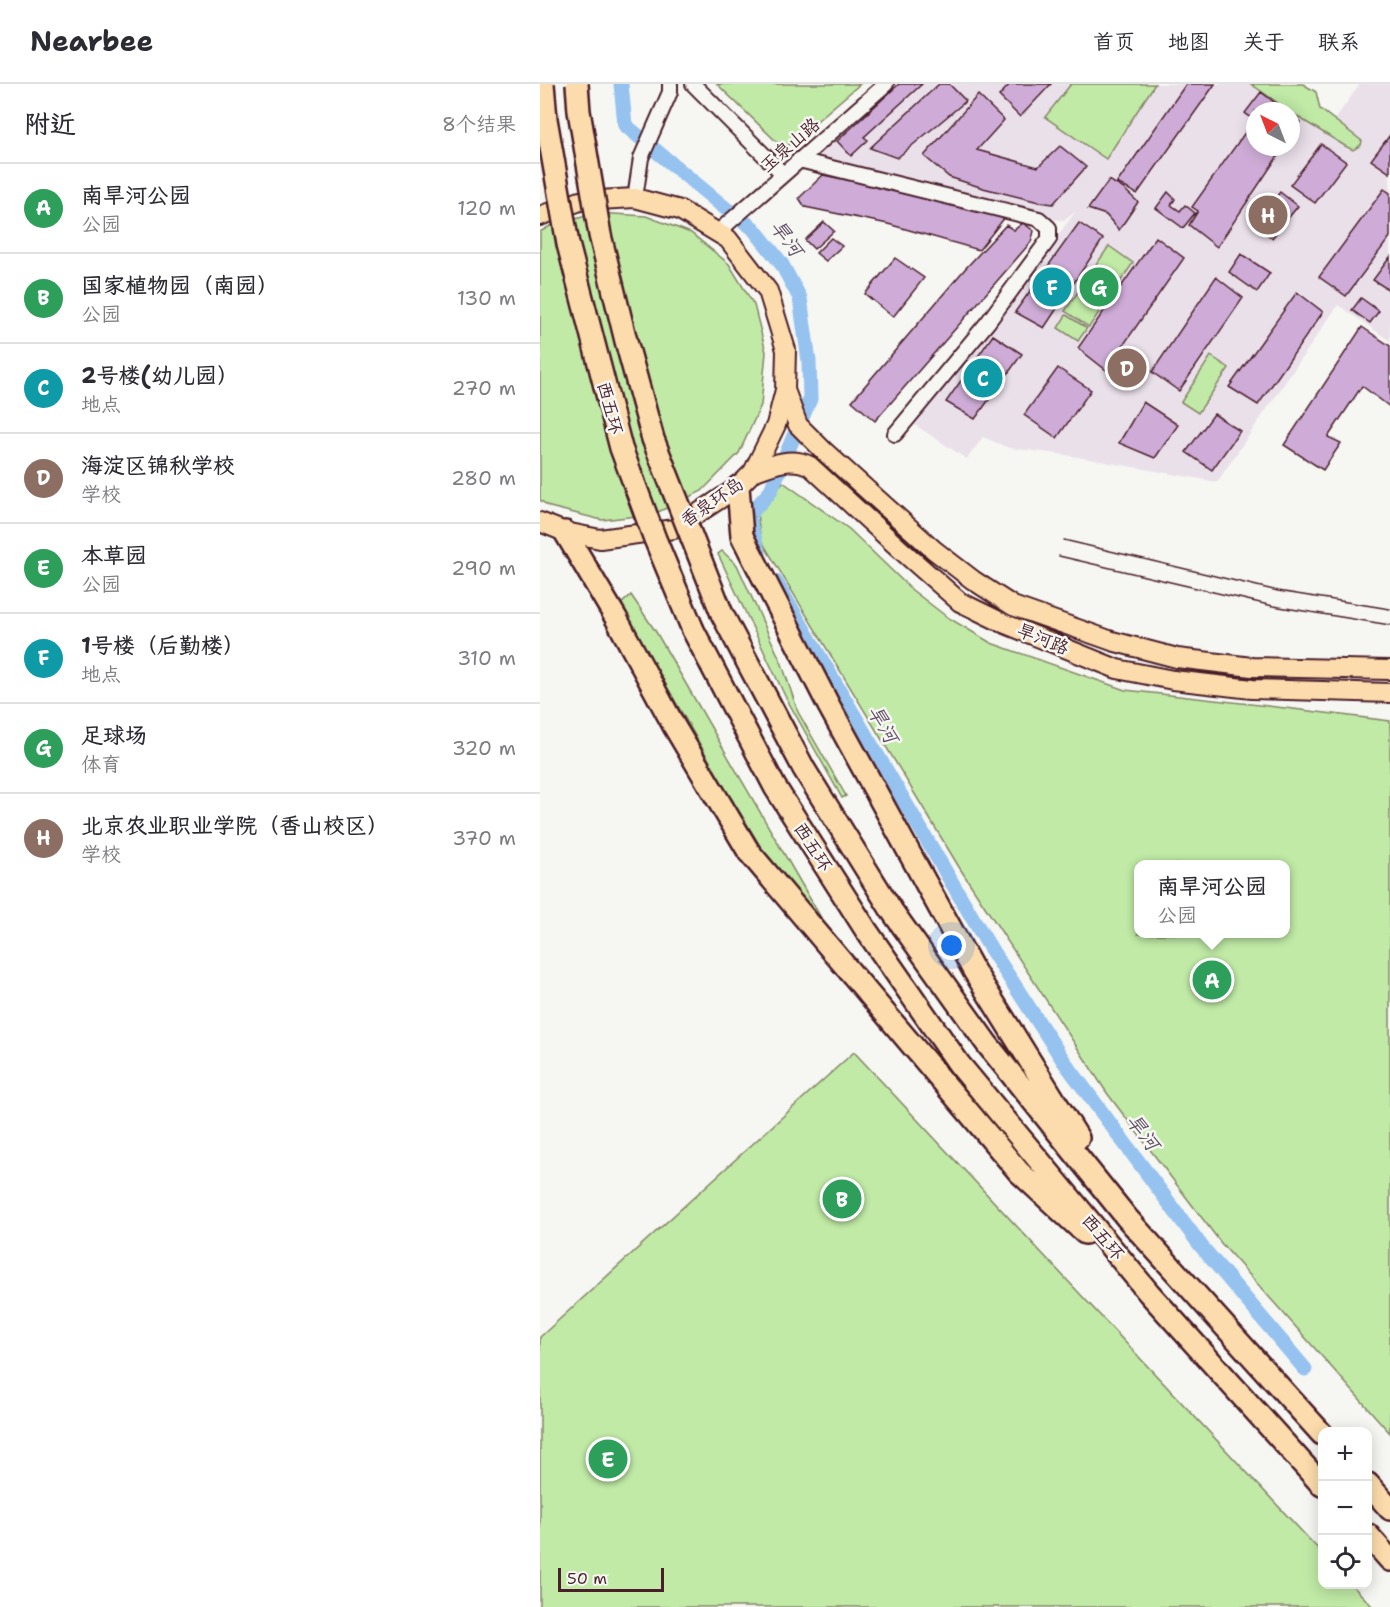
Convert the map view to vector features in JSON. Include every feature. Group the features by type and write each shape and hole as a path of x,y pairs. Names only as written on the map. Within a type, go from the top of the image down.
{"highway":[{"name":"西五环","path":"543,84 546,119 568,244 621,448 651,529 693,630 775,787 873,939 960,1064 1149,1293 1319,1481"},
{"name":"西五环","path":"577,84 579,111 600,235 653,439 722,614 804,769 892,911 987,1044 1127,1218 1318,1428"},
{"path":"738,487 742,536 829,706 974,971 1127,1218"},
{"path":"565,532 616,618 674,726 749,852 1019,1172 1149,1293"},
{"path":"1372,1489 1390,1509"},
{"path":"1372,1540 1390,1560"}],"main road":[{"name":"香泉环岛","path":"540,216 580,201 635,198 680,210 721,229 768,291 786,350 785,390 776,425 753,472 738,487 674,529 600,539 565,532 540,522"},
{"name":"旱河路","path":"785,390 798,425 825,452 934,550 973,580 1013,606 1112,641 1177,658 1252,667 1390,670"},
{"name":"旱河路","path":"753,472 784,461 805,463 960,602 1003,623 1118,669 1173,680 1252,689 1390,693"}],"street":[{"path":"635,198 641,158 670,92 670,84"},
{"path":"693,84 783,174"},
{"name":"玉泉山路","path":"721,229 886,84"},
{"path":"799,160 1039,219 1049,228 1049,239 988,322 895,434"}],"shaded area":[{"path":"893,84 1262,84 1287,102 1246,102 1246,156 1300,156 1300,111 1327,130 1360,84 1390,84 1390,341 1338,305 1217,482 1067,455 1009,448 983,437 967,459 915,425 1076,211 1065,220 1039,219 799,160 876,93"}],"green space":[{"path":"717,84 860,84 784,149"},
{"path":"1071,84 1155,84 1106,159 1045,117"},
{"path":"1251,84 1303,84 1316,92 1320,109 1362,141 1361,145 1353,150 1300,118 1300,102 1277,102"},
{"path":"597,213 646,216 691,233 729,264 754,305 766,352 761,405 739,453 702,491 654,514 602,520 550,507 540,500 540,232 550,226"},
{"path":"1109,246 1133,263 1089,327 1065,311"},
{"path":"1066,315 1087,328 1078,341 1058,328"},
{"path":"1211,356 1229,368 1198,413 1181,402"},
{"path":"783,482 849,529 912,590 947,617 991,643 1125,690 1390,721 1390,1433 1221,1243 1107,1093 959,867 761,540 757,514"},
{"path":"722,551 737,565 782,664 798,712 846,796 842,798 785,696 718,554"},
{"path":"631,595 656,632 831,935 762,849 728,793 620,605"},
{"path":"854,1052 1318,1549 1318,1589 1356,1589 1373,1607 540,1607 540,1337"}],"building":[{"path":"899,84 922,84 864,137 868,140 851,156 837,141"},
{"path":"939,84 949,84 966,101 897,158 870,148"},
{"path":"1010,84 1051,84 1020,117 999,96"},
{"path":"1186,84 1215,84 1137,194 1117,183"},
{"path":"1261,92 1274,102 1253,102"},
{"path":"978,95 1004,120 977,150 1038,167 1060,146 1086,167 1053,204 983,188 949,177 924,156"},
{"path":"1246,131 1246,156 1278,156 1217,247 1189,225 1198,211 1192,207"},
{"path":"1390,135 1390,173 1371,160"},
{"path":"1321,144 1346,162 1315,203 1290,185"},
{"path":"823,175 1006,216 979,250 888,224 805,207 799,198"},
{"path":"1109,180 1124,189 1138,202 1119,230 1106,215 1088,209"},
{"path":"1384,189 1390,193 1390,237 1346,296 1319,277"},
{"path":"1168,192 1175,199 1171,205 1180,211 1185,205 1195,213 1183,228 1156,208"},
{"path":"1280,192 1298,206 1272,238 1264,232 1270,222 1261,216"},
{"path":"824,222 834,231 814,249 805,240"},
{"path":"1023,223 1034,231 1031,242 875,421 852,401 964,270 1006,225 1014,230"},
{"path":"1079,223 1103,239 1044,328 1015,312"},
{"path":"1156,237 1184,258 1106,370 1078,348"},
{"path":"831,238 842,246 826,261 816,253"},
{"path":"1241,254 1270,273 1257,292 1229,272"},
{"path":"1390,257 1390,288 1389,290 1373,280"},
{"path":"895,258 924,278 893,317 865,294"},
{"path":"1216,277 1243,298 1179,391 1152,372"},
{"path":"1297,292 1323,312 1258,405 1229,387"},
{"path":"1361,298 1379,311 1370,323 1352,310"},
{"path":"1362,327 1390,346 1390,407 1362,386 1328,437 1341,443 1323,470 1284,445"},
{"path":"993,335 1022,354 975,419 946,402"},
{"path":"1058,368 1091,390 1057,438 1024,415"},
{"path":"1143,402 1178,425 1155,458 1119,443"},
{"path":"1214,414 1240,431 1212,470 1186,452"}],"waterway":[{"name":"旱河","path":"621,84 625,125 725,208 753,228 781,263 800,298 809,361 810,399 770,492 748,516 759,553"},
{"name":"旱河","path":"776,582 989,946 1063,1060 1201,1246 1305,1369"}],"tram line":[{"path":"1064,540 1278,591 1390,609"},
{"path":"1059,556 1273,606 1390,625"}],"place":[{"name":"北京农业职业学院（香山校区）","path":"1268,215"},
{"name":"1号楼（后勤楼）","path":"1052,287"},
{"name":"足球场","path":"1099,287"},
{"name":"海淀区锦秋学校","path":"1127,368"},
{"name":"2号楼(幼儿园）","path":"983,378"},
{"name":"南旱河公园","path":"1212,980"},
{"name":"国家植物园（南园）","path":"842,1199"},
{"name":"本草园","path":"608,1459"}]}
